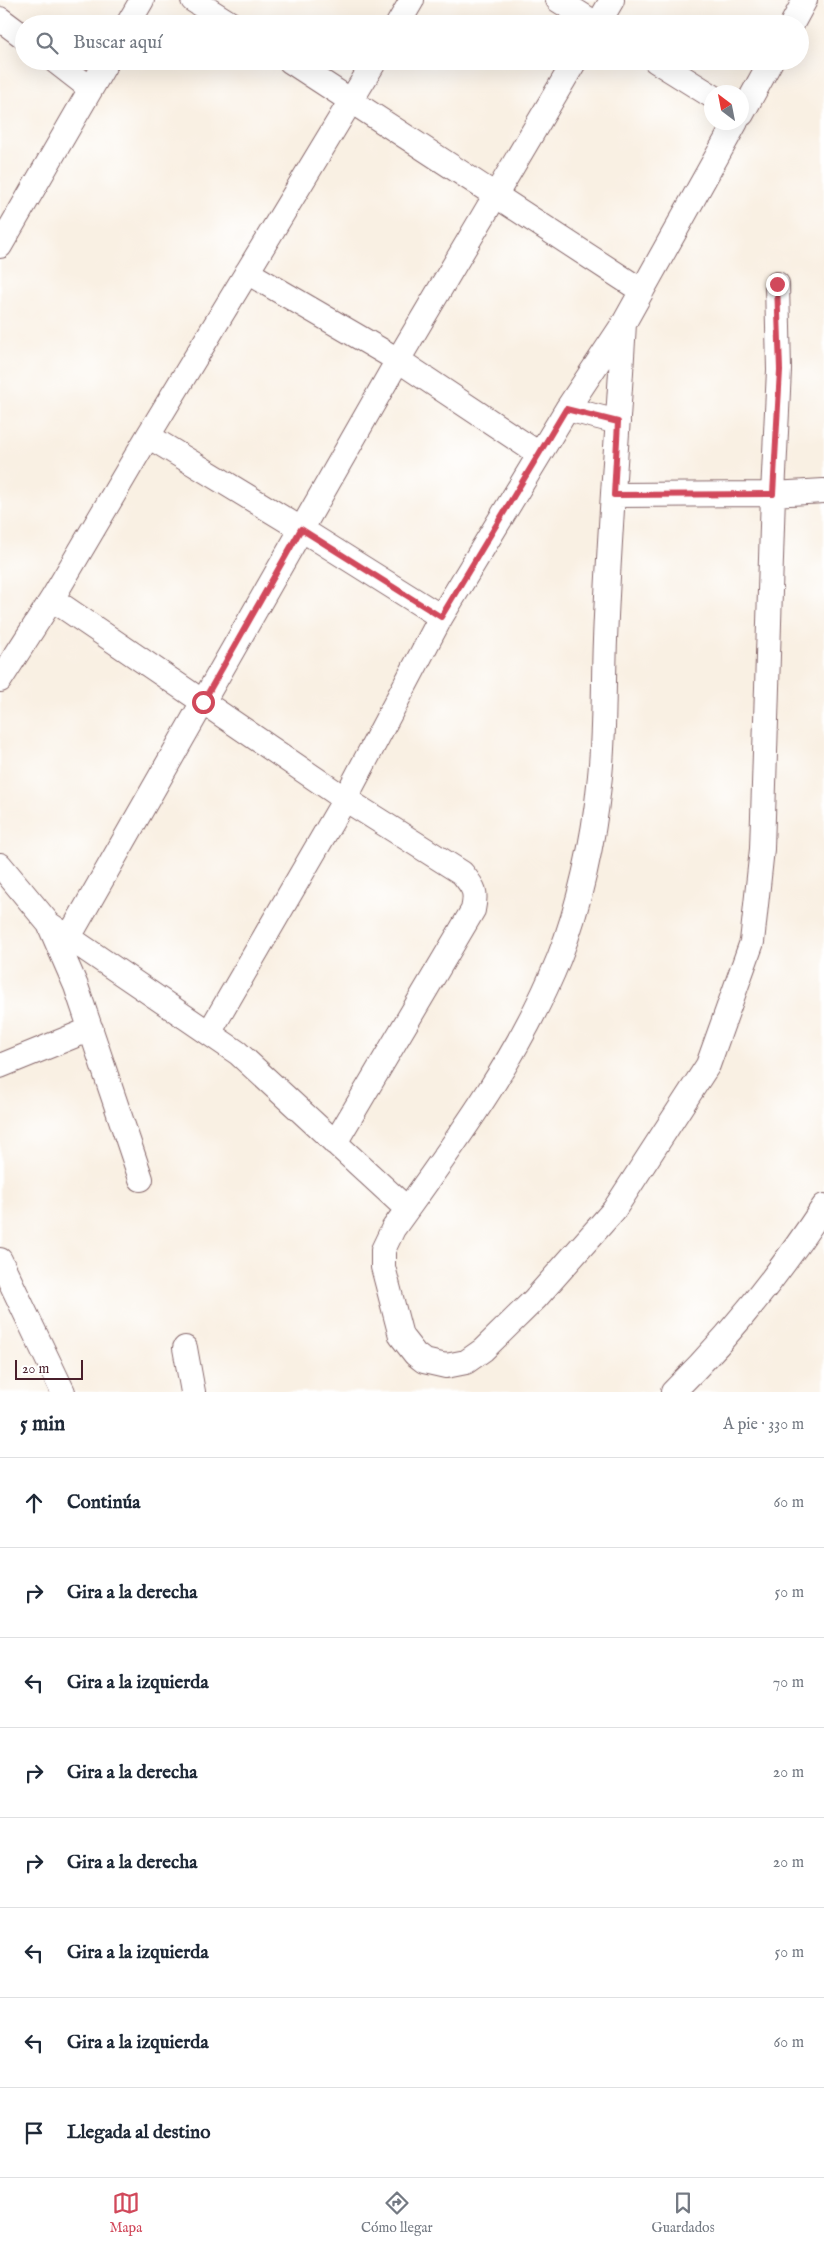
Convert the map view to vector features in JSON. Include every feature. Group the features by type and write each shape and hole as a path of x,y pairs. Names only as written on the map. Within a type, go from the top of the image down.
{"street":[{"path":"133,15 142,0"},
{"path":"193,0 217,15"},
{"path":"403,15 412,0"},
{"path":"558,0 582,15"},
{"path":"603,15 612,0"},
{"path":"797,15 805,0"},
{"path":"0,19 15,30"},
{"path":"67,70 91,89"},
{"path":"0,246 102,70"},
{"path":"304,70 642,291"},
{"path":"0,680 52,598 148,436 371,70"},
{"path":"68,937 398,360 570,70"},
{"path":"670,70 704,91"},
{"path":"749,101 766,70"},
{"path":"209,1034 345,798 441,617 566,409 624,323 732,130"},
{"path":"247,272 398,360 539,454"},
{"path":"624,323 605,640 600,783 592,834 580,889 560,956 538,1006 474,1115 387,1239 382,1258 382,1267 401,1336 411,1350 424,1361 446,1366 466,1362 483,1350 535,1299 614,1210 708,1065 752,942 762,849 773,494 780,370 777,284"},
{"path":"566,409 618,422"},
{"path":"148,436 441,617"},
{"path":"614,495 773,494 824,491"},
{"path":"52,598 345,798 462,873 474,888 476,898 473,910 335,1143"},
{"path":"0,865 49,924 238,1053 407,1210"},
{"path":"49,924 76,986 142,1179"},
{"path":"0,1066 91,1029"},
{"path":"673,1392 722,1342 757,1301 824,1206"},
{"path":"0,1260 62,1392"},
{"path":"185,1348 193,1392"}],"route":[{"path":"203,702 301,529 441,617 566,409 618,422 614,495 773,494 780,370 777,284"}]}
